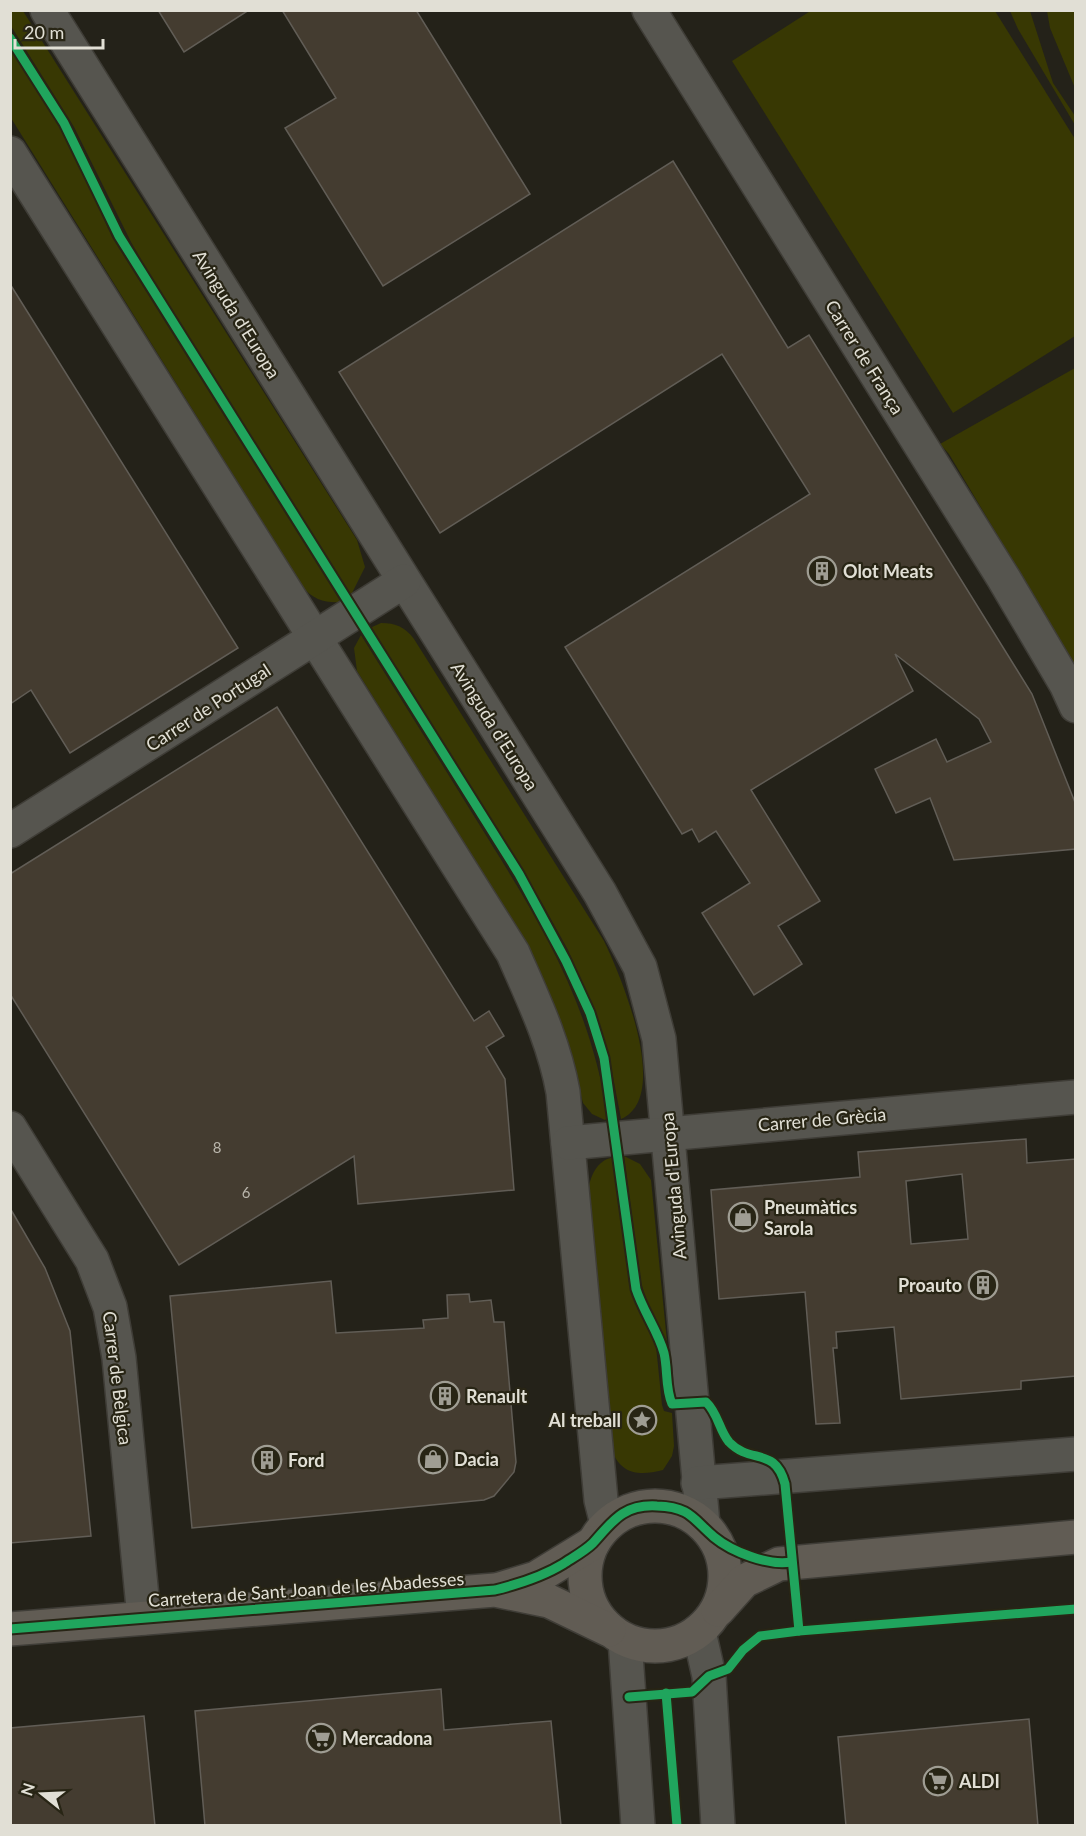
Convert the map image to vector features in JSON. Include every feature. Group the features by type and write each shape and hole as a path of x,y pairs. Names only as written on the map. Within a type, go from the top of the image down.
{"main road":[{"path":"779,1564 745,1554 708,1531 689,1514 655,1505 638,1508 600,1534 586,1561 585,1580 588,1599 597,1616 617,1635 655,1647 685,1640 707,1623 744,1581 779,1564 1076,1537"},
{"path":"707,1623 725,1584 725,1568 708,1531"},
{"name":"Carretera de Sant Joan de les Abadesses","path":"10,1629 495,1590 536,1578 600,1534"},
{"name":"Carretera de Sant Joan de les Abadesses","path":"495,1590 549,1601 617,1635"}],"street":[{"name":"Avinguda d'Europa","path":"47,10 600,893 640,967 659,1039 698,1483 708,1531"},
{"name":"Carrer de França","path":"649,10 1004,579 1066,684 1076,706"},
{"path":"10,153 513,953 557,1058 568,1143 600,1489 602,1515 600,1534"},
{"name":"Carrer de Portugal","path":"10,831 174,730 404,581"},
{"name":"Carrer de Grècia","path":"568,1143 668,1132 1076,1097"},
{"name":"Carrer de Bèlgica","path":"10,1128 92,1260 110,1307 119,1358 144,1618"},
{"path":"698,1483 1076,1454"},
{"path":"707,1623 718,1826"},
{"path":"617,1635 638,1826"}],"shaded area":[{"path":"11,10 23,11 357,540 365,567 351,595 151,277 131,242 74,127 11,26"},
{"path":"812,10 995,11 1075,139 1075,336 953,413 732,61"},
{"path":"1010,11 1030,11 1053,83 1075,116 1075,125 1018,29"},
{"path":"1047,11 1075,11 1075,88 1050,28"},
{"path":"10,49 66,137 112,237 341,602 320,600 303,587 11,118"},
{"path":"1075,368 1075,665 949,454 940,444"},
{"path":"381,623 400,626 414,639 604,941 630,1007 643,1062 642,1087 636,1106 621,1119 610,1061 597,1017 568,950 542,903 370,628"},
{"path":"361,635 519,889 558,959 588,1033 608,1117 605,1120 592,1114 583,1103 563,1028 524,940 357,671 354,648"},
{"path":"624,1156 640,1164 651,1180 667,1342 650,1310 641,1283"},
{"path":"614,1157 629,1283 638,1310 656,1346 662,1405 664,1411 672,1413 674,1446 672,1456 663,1470 647,1473 626,1469 612,1451 588,1190 599,1165"}],"building":[{"path":"158,10 249,10 184,52"},
{"path":"282,10 416,10 530,194 383,286 285,128 336,98"},
{"path":"673,161 788,348 809,335 1032,694 1076,805 1076,849 954,860 930,798 896,813 875,769 936,739 947,762 991,742 979,719 895,654 913,691 751,790 820,901 778,926 802,964 754,995 702,913 750,883 716,831 699,842 692,829 682,834 565,647 810,494 722,354 440,533 339,372"},
{"path":"10,284 238,648 70,753 31,690 10,704"},
{"path":"277,707 474,1021 489,1011 504,1036 486,1047 505,1079 514,1190 358,1204 354,1156 179,1265 10,994 10,874"},
{"name":"Proauto","path":"1026,1139 1027,1163 1076,1159 1076,1376 1021,1381 1021,1389 901,1399 894,1327 836,1332 837,1348 833,1348 840,1423 816,1424 805,1292 719,1299 711,1190 860,1177 858,1152","holes":["962,1174 968,1239 911,1244 906,1181"]},
{"path":"10,1208 45,1268 70,1331 91,1536 10,1543"},
{"path":"331,1281 336,1333 424,1328 423,1320 448,1318 447,1295 469,1294 470,1302 491,1300 494,1322 504,1322 516,1462 514,1472 494,1496 484,1500 192,1528 170,1296"},
{"name":"Mercadona","path":"441,1689 444,1730 551,1721 561,1826 205,1826 195,1711"},
{"path":"144,1716 155,1826 10,1826 10,1728"},
{"name":"ALDI","path":"1029,1719 1038,1826 846,1826 838,1737"}],"cycle path":[{"path":"10,38 64,123 119,236 519,874 566,961 590,1013 604,1058 636,1289 664,1353 667,1385 672,1404 706,1402 729,1442 737,1449 769,1460 781,1472 785,1484 799,1631"},
{"path":"10,1629 495,1590 530,1580 555,1569 590,1546 619,1516 645,1506 668,1507 684,1512 722,1543 740,1553 772,1562 791,1562"},
{"path":"629,1697 692,1692 709,1676 728,1669 743,1650 760,1636 1076,1609"},
{"path":"666,1693 677,1826"}],"place":[{"name":"Olot Meats","path":"822,571"},
{"name":"Pneumàtics Sarola","path":"743,1217"},
{"name":"Proauto","path":"983,1285"},
{"name":"Renault","path":"445,1396"},
{"name":"Al treball","path":"642,1420"},
{"name":"Dacia","path":"433,1459"},
{"name":"Ford","path":"267,1460"},
{"name":"Mercadona","path":"321,1738"},
{"name":"ALDI","path":"938,1781"}]}
